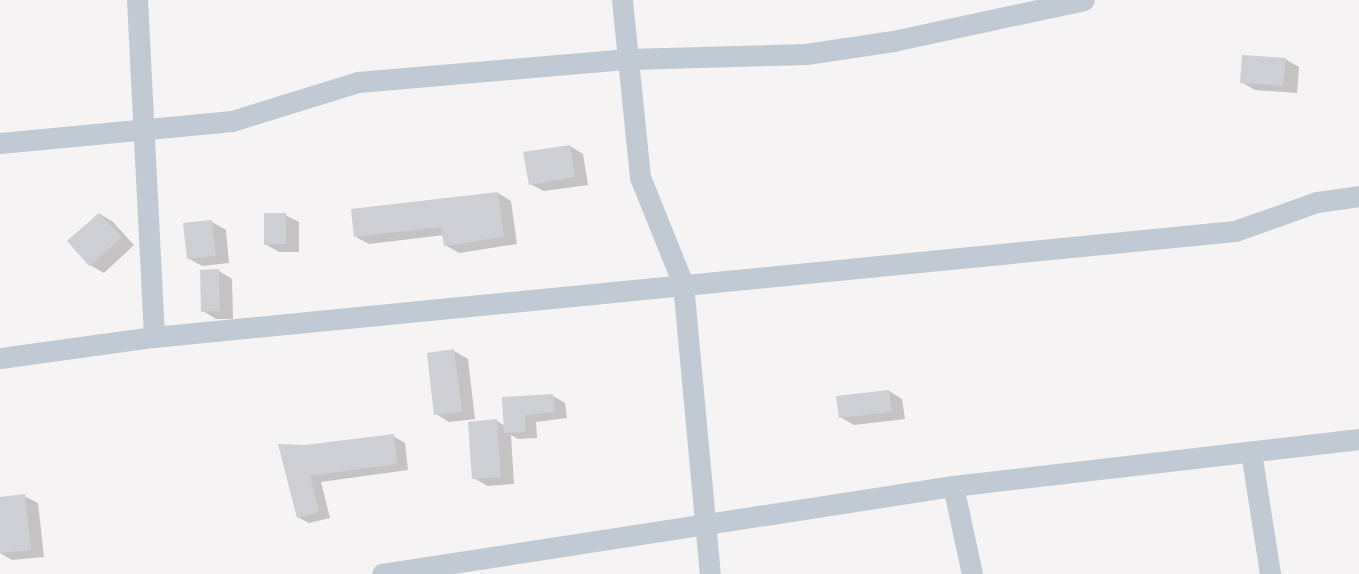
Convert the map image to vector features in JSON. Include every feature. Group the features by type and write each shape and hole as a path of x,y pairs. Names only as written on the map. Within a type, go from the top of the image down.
{"street":[{"path":"137,0 147,130 154,338"},
{"path":"622,0 640,177 683,284 710,574"},
{"path":"0,143 232,121 358,82 628,58 806,54 893,41 1084,0"},
{"path":"0,358 154,338 1235,231 1317,202 1359,196"},
{"path":"382,574 953,486 1359,439"},
{"path":"1251,452 1270,574"},
{"path":"953,486 972,574"}],"building":[{"path":"1242,55 1286,58 1283,86 1240,83"},
{"path":"570,145 575,177 529,185 523,152"},
{"path":"498,192 504,237 444,246 441,227 354,237 351,209"},
{"path":"99,213 122,237 89,266 67,241"},
{"path":"264,213 286,213 286,244 264,245"},
{"path":"212,220 216,256 187,259 183,223"},
{"path":"219,269 220,311 201,312 200,270"},
{"path":"454,349 462,412 434,415 427,353"},
{"path":"889,390 892,412 839,418 836,396"},
{"path":"553,394 555,412 525,415 526,432 504,433 502,397"},
{"path":"497,419 501,477 472,479 468,422"},
{"path":"394,434 397,464 310,476 319,512 297,518 278,444 305,445"},
{"path":"25,494 31,550 0,553 0,497"}]}
